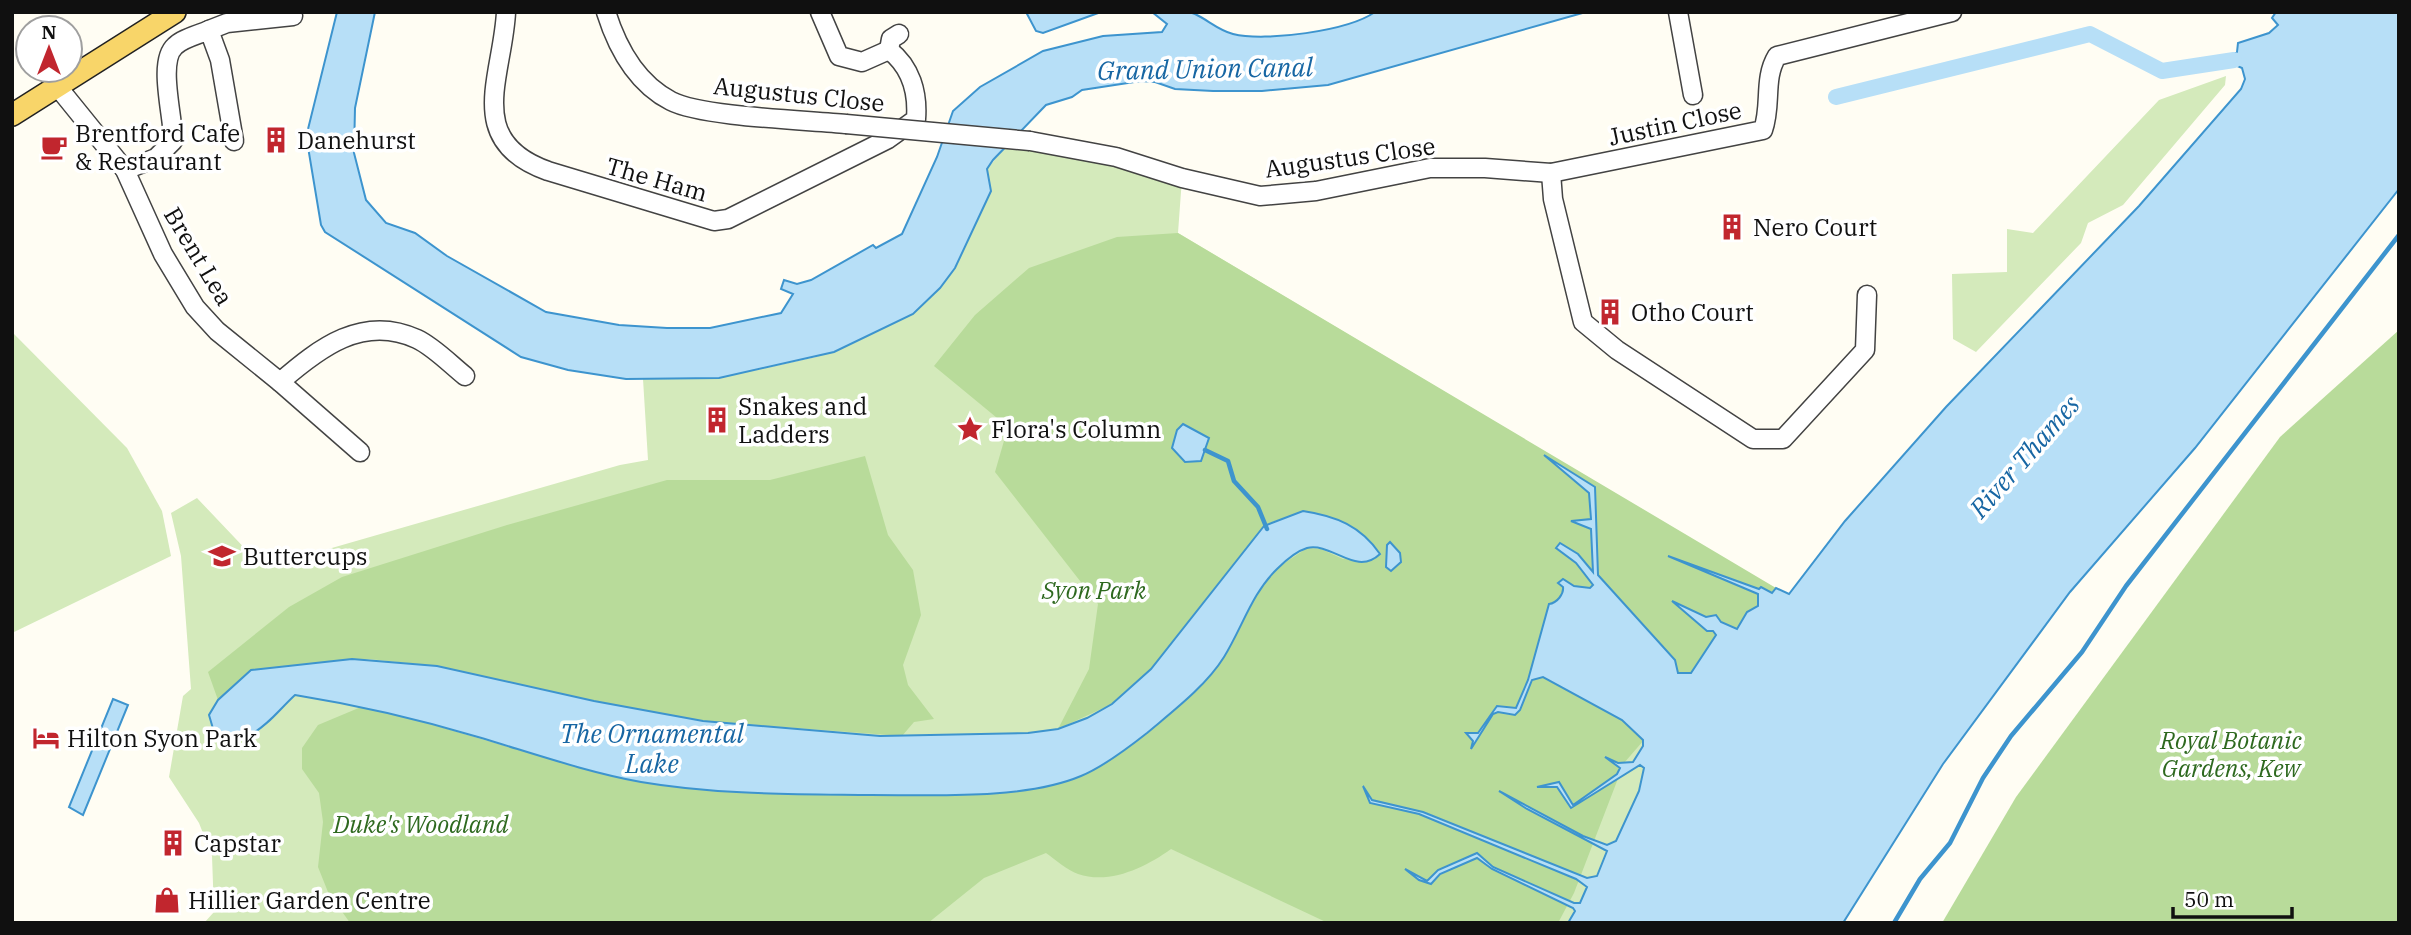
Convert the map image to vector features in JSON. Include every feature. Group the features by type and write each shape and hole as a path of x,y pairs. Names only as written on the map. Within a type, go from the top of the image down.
{"main road":[{"path":"12,116 175,12"}],"street":[{"name":"The Ham","path":"506,12 492,89 496,122 511,150 525,163 548,172 714,221 728,219 887,138 916,119 917,95 896,47 862,62 839,56 820,12"},
{"name":"Augustus Close","path":"606,12 614,39 636,73 671,101 711,111 1030,141 1116,157 1182,178 1260,196 1316,191 1430,168 1485,168 1551,173"},
{"path":"1678,12 1693,95"},
{"name":"Justin Close","path":"1551,173 1763,130 1768,115 1769,69 1777,56 1952,12"},
{"path":"125,170 156,158 173,141 174,122 166,71 169,51 177,43 227,23 293,16"},
{"path":"209,30 220,60 234,141"},
{"name":"Brent Lea","path":"57,86 125,170 163,254 195,307 217,331 360,452"},
{"path":"1551,173 1553,199 1583,322 1617,351 1753,439 1783,439 1865,350 1867,295"},
{"path":"280,382 316,350 346,335 373,330 397,332 419,340 465,376"}],"green space":[{"path":"2226,76 2225,85 2123,205 2088,223 2081,243 1976,352 1953,339 1952,274 2007,272 2007,229 2033,233 2159,100"},
{"name":"Syon Park","path":"1009,143 1182,178 1178,233 1789,597 1600,923 204,923 214,912 212,856 199,823 169,777 183,696 191,689 181,556 171,513 197,498 253,557 286,558 311,554 620,465 648,460 643,379 719,378 816,357 919,308 933,295 987,169"},
{"name":"Duke's Woodland","path":"1178,233 1776,588 1624,763 1574,893 1558,923 1328,923 1171,849 1139,868 1103,877 1078,874 1046,853 984,878 928,923 350,923 328,892 318,867 323,822 319,793 302,769 302,748 318,725 361,707 410,718 573,766 642,782 767,794 924,795 1081,776 1145,734 1223,659 1261,587 1277,568 1307,548 1321,549 1343,559 1380,554 1357,530 1328,517 1296,516 1264,526 1151,669 1112,704 1058,729 1089,669 1098,604 995,472 1008,427 934,366 975,315 1029,268 1117,237"},
{"name":"Royal Botanic Gardens, Kew","path":"2399,330 2399,923 1942,923 2016,797 2280,437"},
{"path":"12,332 127,448 162,511 171,556 12,633"},
{"path":"865,456 888,535 913,570 921,615 903,665 908,685 934,719 914,722 902,736 703,721 594,701 437,666 369,659 251,670 218,700 208,672 289,607 342,577 507,525 667,480 770,480"}],"water":[{"name":"Grand Union Canal","path":"337,12 375,12 355,108 354,153 366,200 386,223 415,233 447,256 546,312 619,325 710,328 781,313 793,294 781,289 784,280 797,284 811,280 873,245 876,248 902,234 937,157 953,111 980,87 1043,51 1103,36 1162,32 1167,24 1152,12 1190,12 1233,34 1265,37 1346,25 1375,12 1586,12 1328,85 1262,91 1213,91 1175,89 1155,82 1141,81 1082,90 1072,97 1046,105 993,160 987,169 991,191 955,268 940,288 913,314 834,352 719,378 626,379 568,370 521,357 325,232 321,225 308,147 308,129"},
{"path":"1026,12 1101,12 1043,33 1036,31"},
{"name":"River Thames","path":"2276,12 2399,12 2399,189 2195,448 2070,592 1943,764 1843,923 1568,923 1575,911 1573,908 1492,869 1477,858 1440,874 1431,884 1419,880 1405,869 1427,881 1438,870 1477,853 1493,867 1574,903 1580,903 1587,887 1576,879 1419,814 1370,803 1363,786 1372,800 1423,812 1587,878 1597,876 1607,851 1527,809 1499,791 1583,836 1607,845 1616,841 1639,791 1644,768 1640,765 1571,808 1557,787 1537,787 1559,782 1573,805 1617,774 1620,768 1605,757 1618,763 1633,762 1643,746 1643,740 1622,720 1543,677 1532,680 1520,710 1515,715 1498,712 1493,714 1471,749 1473,741 1466,733 1478,733 1497,706 1516,708 1528,680 1549,604 1557,600 1562,592 1563,587 1558,583 1563,579 1574,586 1590,588 1593,585 1576,563 1556,548 1560,543 1578,554 1593,572 1591,529 1571,521 1591,519 1589,493 1544,455 1595,487 1598,575 1675,660 1678,673 1691,673 1716,635 1713,631 1707,631 1672,601 1706,617 1716,615 1721,622 1737,629 1747,612 1758,606 1758,594 1668,556 1759,589 1761,587 1772,593 1776,588 1789,594 1845,521 1946,407 2139,206 2241,89 2245,79 2242,68 2235,65 2234,54 2237,52 2238,43 2269,33 2278,25 2272,18"},
{"path":"1183,424 1209,438 1201,461 1185,462 1172,448 1177,430"},
{"name":"The Ornamental Lake","path":"1303,511 1337,519 1356,529 1380,554 1362,562 1316,547 1295,554 1268,578 1217,668 1189,698 1140,739 1098,768 1058,784 1033,789 978,795 727,792 620,778 410,718 295,695 259,730 238,738 214,732 209,715 218,700 251,670 352,659 437,666 594,701 703,721 880,736 1028,733 1058,729 1087,718 1112,704 1151,669 1264,526"},
{"path":"1390,542 1400,553 1401,562 1391,571 1386,567 1387,545"},
{"path":"113,699 128,705 83,815 69,807"}],"waterway":[{"path":"1836,97 2090,34 2162,71 2234,60"},
{"path":"1894,923 1920,879 1950,843 1983,778 2011,736 2082,652 2126,586 2399,235"},
{"path":"1205,450 1228,461 1234,481 1258,507 1267,529"}],"place":[{"name":"Danehurst","path":"276,140"},
{"name":"Brentford Cafe & Restaurant","path":"54,147"},
{"name":"Nero Court","path":"1732,227"},
{"name":"Otho Court","path":"1610,312"},
{"name":"Snakes and Ladders","path":"717,420"},
{"name":"Flora's Column","path":"970,429"},
{"name":"Buttercups","path":"222,556"},
{"name":"Hilton Syon Park","path":"46,738"},
{"name":"Capstar","path":"173,843"},
{"name":"Hillier Garden Centre","path":"167,900"}]}
